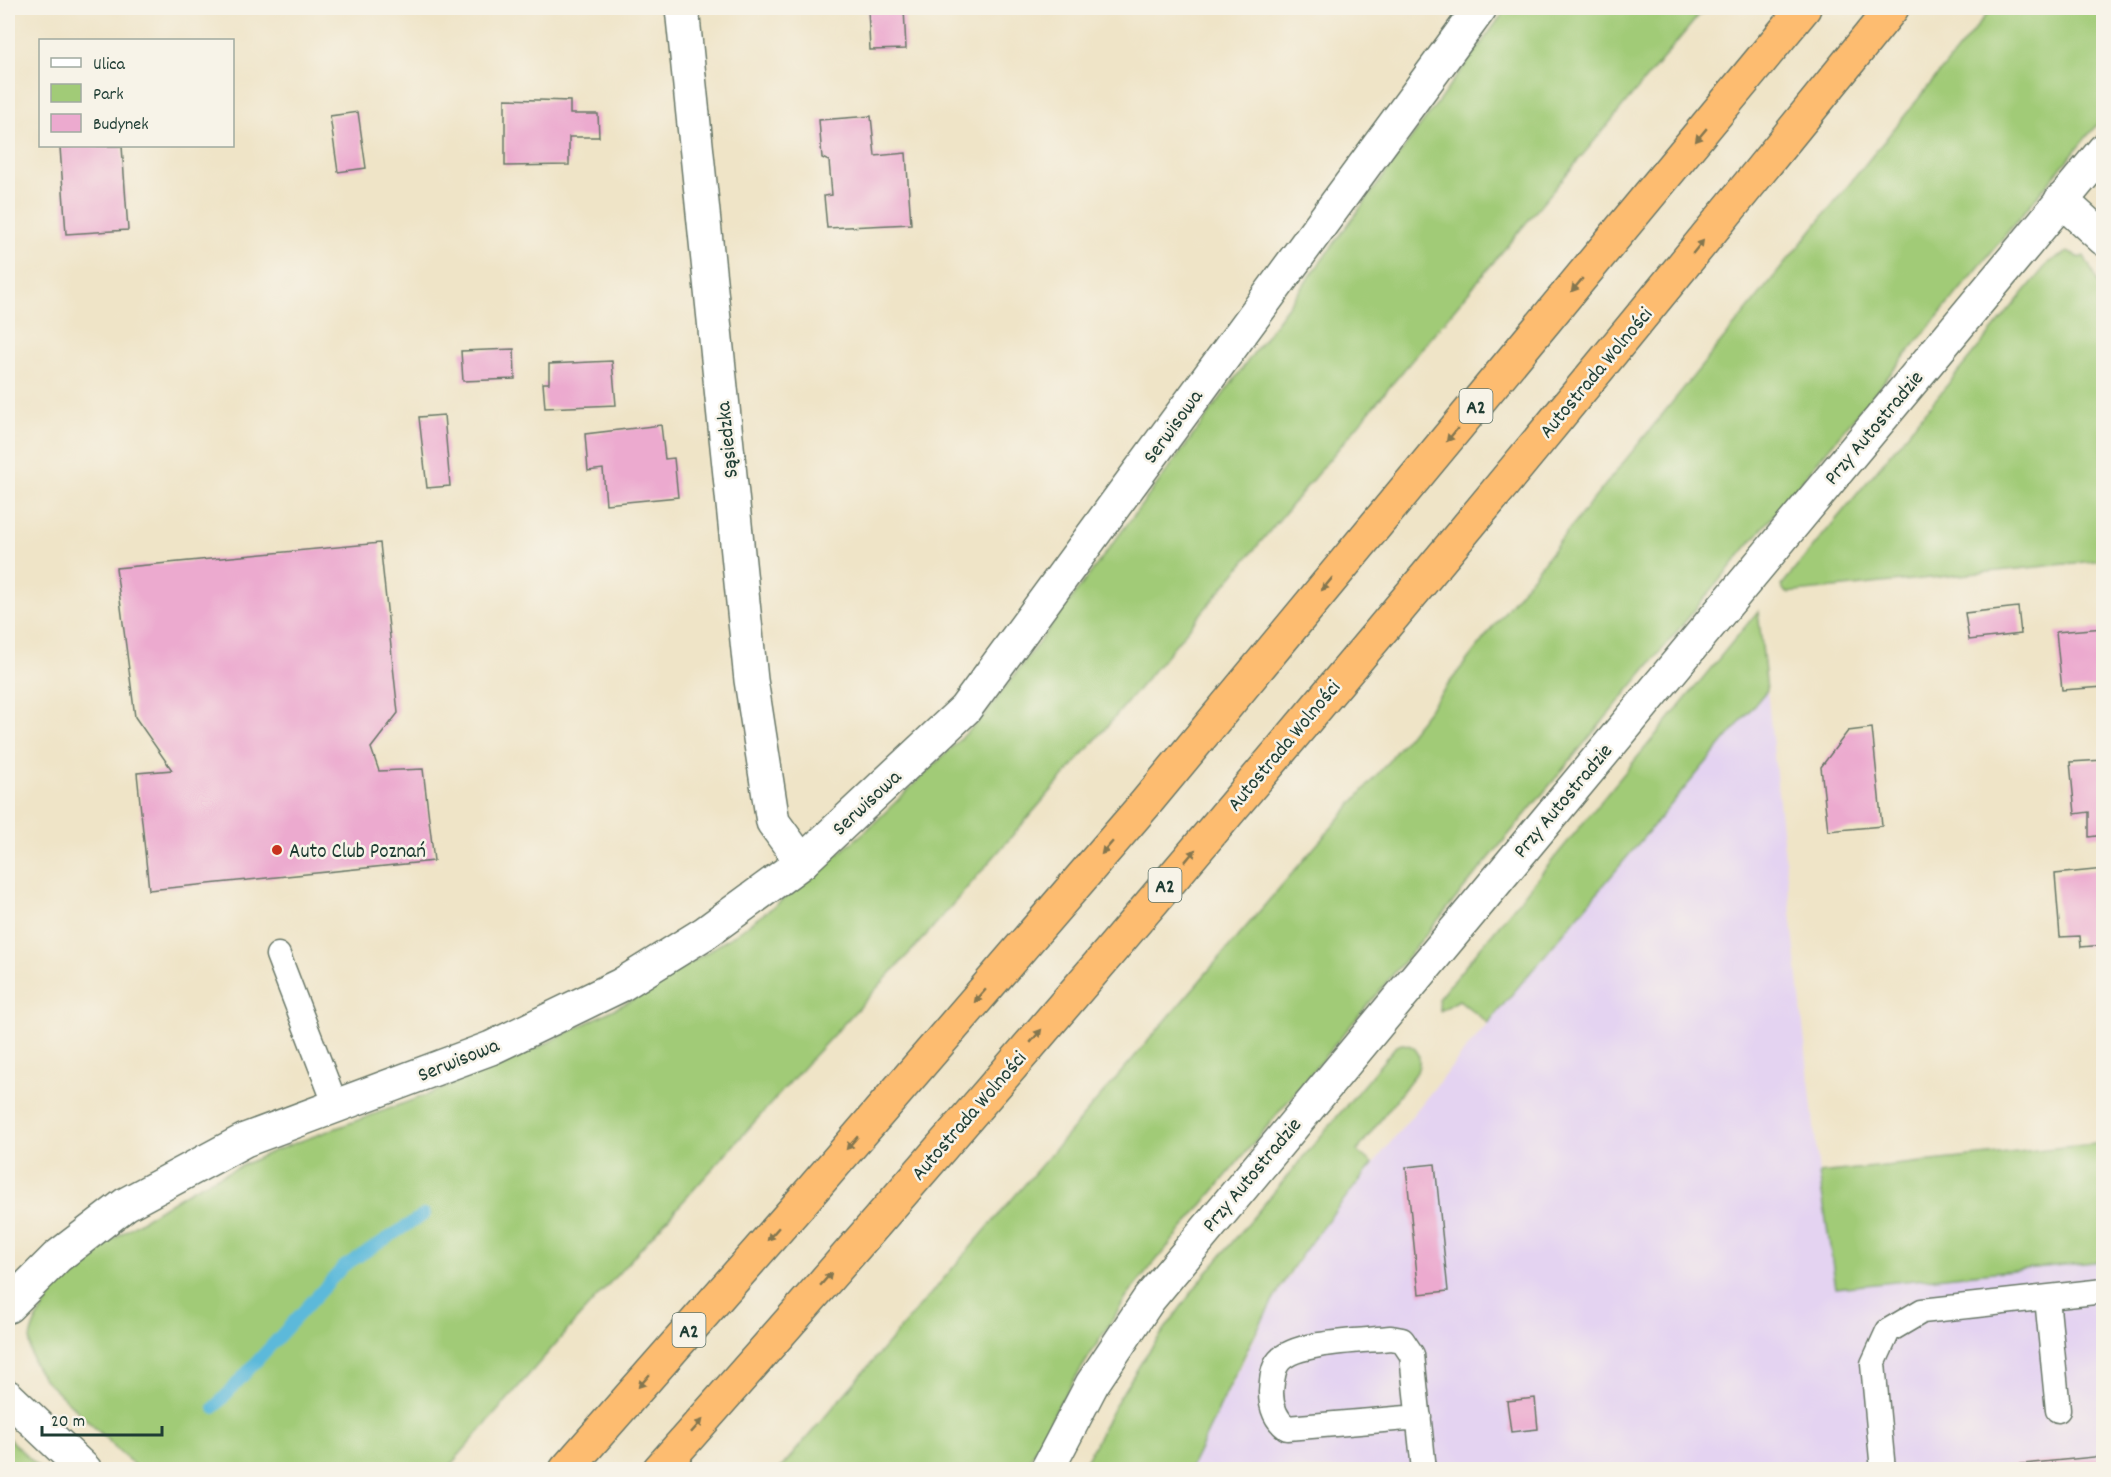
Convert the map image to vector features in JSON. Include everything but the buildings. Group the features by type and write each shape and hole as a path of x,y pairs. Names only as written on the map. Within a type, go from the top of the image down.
{"highway":[{"name":"A2","path":"566,1470 812,1190 1145,804 1804,8"},
{"name":"Autostrada Wolności","path":"659,1470 1007,1070 1285,744 1892,8"}],"street":[{"name":"Sąsiedzka","path":"682,8 751,680 773,822 802,862"},
{"name":"Serwisowa","path":"8,1305 57,1257 126,1204 246,1140 491,1048 621,986 705,933 802,862 965,709 1480,8"},
{"name":"Przy Autostradzie","path":"1047,1470 1072,1419 1108,1358 1163,1281 2103,150"},
{"path":"2061,200 2103,239"},
{"path":"8,1397 85,1470"}],"lane":[{"path":"1730,100 1820,8"},
{"path":"1784,141 1871,8"},
{"path":"278,955 336,1106"},
{"path":"1883,1470 1873,1364 1888,1331 1922,1311 2103,1292"},
{"path":"2047,1298 2058,1410"},
{"path":"1419,1417 1287,1428 1274,1414 1271,1399 1272,1377 1277,1363 1295,1351 1391,1338 1402,1340 1413,1355 1419,1417 1424,1470"}],"shaded area":[{"path":"1767,690 1819,1173 1836,1288 2103,1261 2103,1469 1190,1470 1270,1307 1311,1241 1444,1076"}],"green space":[{"path":"1507,8 1705,8 1110,723 927,934 810,1060 572,1325 447,1469 138,1469 45,1380 32,1359 30,1340 36,1320 49,1299 45,1294 103,1245 194,1188 271,1152 432,1093 531,1051 632,1000 731,937 776,905 867,830 983,717"},
{"path":"1992,8 2103,8 2103,117 1130,1292 1062,1399 1025,1469 780,1469 1387,763 1567,532"},
{"path":"2067,252 2080,258 2084,256 2103,292 2103,560 1786,593 1781,586 2049,262"},
{"path":"1758,611 1767,690 1488,1023 1459,1000 1440,1011 1438,999"},
{"path":"1402,1044 1412,1047 1418,1053 1417,1072 1357,1151 1373,1164 1311,1242 1277,1293 1190,1469 1082,1469 1116,1403 1144,1358 1200,1281 1396,1046"},
{"path":"2103,1143 2103,1261 1836,1288 1819,1173"},
{"path":"8,1438 41,1469 8,1469"}],"waterway":[{"path":"214,1408 344,1266 425,1214"}],"place":[{"name":"Auto Club Poznań","path":"277,850"}]}
